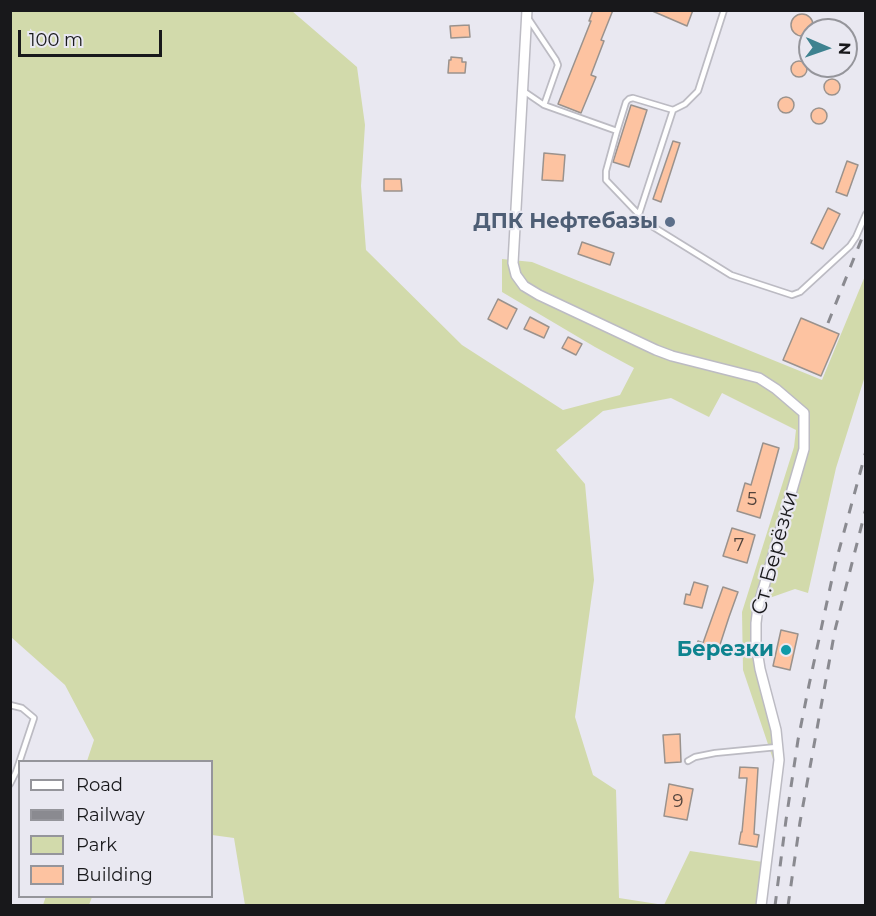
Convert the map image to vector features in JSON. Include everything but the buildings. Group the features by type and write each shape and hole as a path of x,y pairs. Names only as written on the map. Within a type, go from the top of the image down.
{"street":[{"path":"522,90 527,13"},
{"name":"Ст. Берёзки","path":"522,90 513,263 516,275 524,286 656,350 759,378 804,413 804,449 758,607 756,623 759,669 776,730 779,760 761,906"}],"lane":[{"path":"724,10 698,91 685,104 673,110 633,98 626,102 606,171 606,180 648,223 731,275 792,295 800,292 854,242 866,214"},
{"path":"527,13 558,65 544,105"},
{"path":"522,90 544,105 617,131"},
{"path":"639,214 673,110"},
{"path":"10,705 22,708 34,718 20,760"},
{"path":"688,761 695,757 716,753 777,747"},
{"path":"10,784 18,766"}],"green space":[{"path":"11,11 292,11 357,67 365,125 361,186 366,250 462,345 563,410 620,395 634,368 502,292 502,259 532,262 822,380 865,276 865,376 836,468 808,593 795,589 755,603 754,623 773,731 775,765 743,670 742,612 794,447 796,430 722,393 709,417 671,398 603,411 556,450 585,484 594,580 575,717 593,775 616,790 619,898 664,905 245,905 234,838 213,835 213,760 87,760 94,740 65,685 11,637"},
{"path":"690,851 763,862 757,905 664,905"},
{"path":"45,898 92,898 89,905 43,905"}],"railway":[{"path":"828,323 866,228"},
{"path":"775,906 798,740 835,565 866,451"},
{"path":"788,906 800,822 835,630 866,508"}],"place":[{"name":"ДПК Нефтебазы","path":"670,222"},
{"name":"Березки","path":"786,650"}]}
